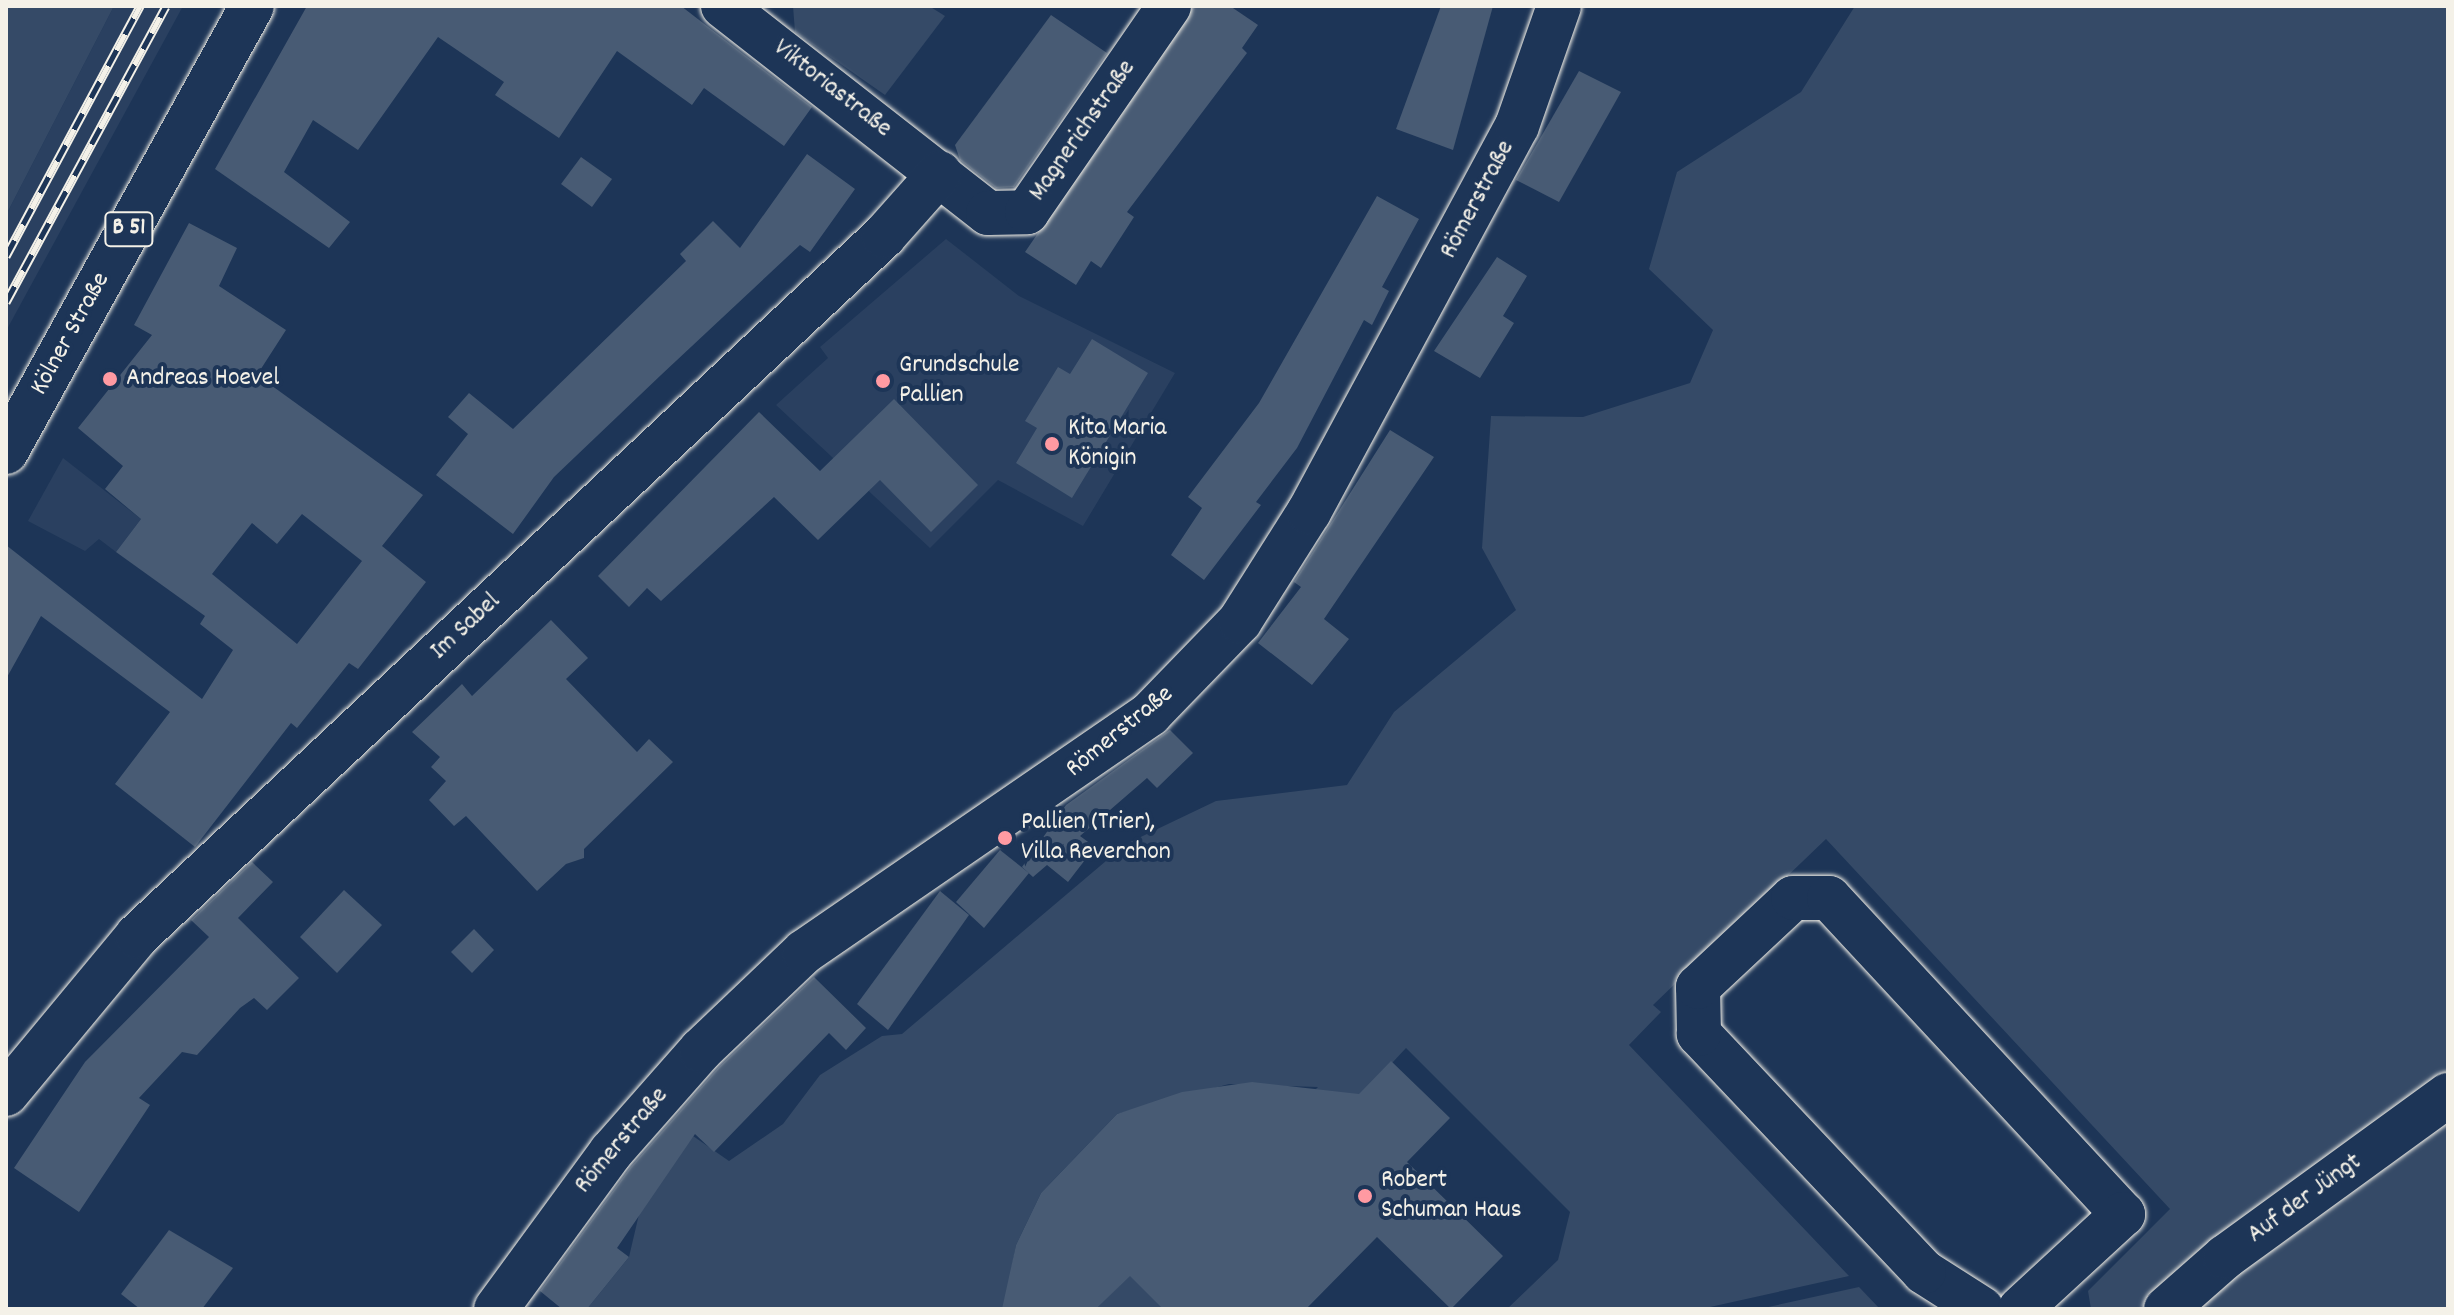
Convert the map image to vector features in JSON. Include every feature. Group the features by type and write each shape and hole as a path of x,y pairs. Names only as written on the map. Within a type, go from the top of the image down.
{"street":[{"name":"Kölner Straße","path":"6,452 252,6"},
{"name":"Magnerichstraße","path":"940,173 988,213 1027,212 1169,6"},
{"name":"Römerstraße","path":"496,1309 611,1152 701,1050 804,952 1150,714 1240,621 1309,512 1510,139 1559,6"},
{"name":"Viktoriastraße","path":"743,11 940,173"},
{"name":"Im Sabel","path":"6,1094 137,936 884,236 940,173"},
{"path":"1982,1309 1924,1272 1699,1034 1698,987 1793,898 1829,898 2123,1214 2020,1309"},
{"name":"Auf der Jüngt","path":"2166,1309 2225,1257 2448,1095"}],"shaded area":[{"path":"6,6 114,6 6,215"},
{"path":"114,6 183,6 6,331 6,215"},
{"path":"793,6 929,6 945,16 885,95 795,32"},
{"path":"1855,6 2448,6 2448,1074 2138,1309 2091,1309 2088,1291 2170,1209 1826,839 1653,1005 1661,1012 1629,1045 1849,1276 1701,1309 1507,1309 1558,1260 1570,1212 1406,1048 1163,1309 1096,1309 1318,1087 1229,1084 1117,1114 1041,1193 1016,1245 1004,1309 587,1309 629,1257 640,1210 693,1136 729,1161 783,1124 820,1075 882,1036 902,1034 1126,844 1216,801 1347,785 1394,712 1516,610 1482,548 1491,416 1583,417 1690,383 1713,330 1649,269 1677,172 1801,92"},
{"path":"946,239 1019,296 1175,373 1083,526 998,480 930,548 776,405 828,358 820,347"},
{"path":"63,458 141,519 116,552 99,539 85,551 28,521"},
{"path":"2448,1095 2448,1309 2166,1309"},
{"path":"1859,1287 1880,1309 1759,1309"}],"building":[{"path":"307,6 681,6 812,107 784,146 704,88 692,105 617,51 559,138 495,95 504,82 438,37 358,150 313,120 284,172 350,222 329,248 215,169"},
{"path":"1194,6 1230,6 1258,25 1242,48 1247,53 1127,212 1134,217 1101,268 1091,261 1076,285 1025,252"},
{"path":"1441,6 1493,6 1453,150 1396,129"},
{"path":"1051,15 1107,53 1014,187 996,188 960,160 955,145"},
{"path":"1579,71 1621,92 1559,202 1516,180"},
{"path":"807,154 855,189 810,252 800,245 661,375 554,477 513,534 436,475 468,434 448,417 469,393 513,429 686,261 680,254 713,221 740,248"},
{"path":"581,157 612,179 592,207 561,184"},
{"path":"1377,196 1419,219 1382,287 1389,291 1372,325 1364,320 1297,448 1256,502 1261,505 1204,580 1171,555 1202,508 1188,497 1259,403"},
{"path":"189,223 237,248 219,286 286,330 257,375 423,495 382,546 426,582 358,669 349,663 297,728 291,723 195,847 115,784 170,712 41,616 6,679 6,545 202,699 233,650 200,624 205,616 116,552 141,519 105,489 123,466 78,428 152,335 134,325","holes":["302,514 362,561 297,644 212,574 252,523 277,544"]},
{"path":"1497,257 1527,276 1503,316 1514,323 1480,378 1434,351"},
{"path":"1092,339 1148,373 1072,498 1016,463 1037,428 1025,421 1058,367 1070,374"},
{"path":"894,399 978,485 931,532 880,480 818,540 774,497 661,601 647,588 629,607 598,576 759,412 820,471"},
{"path":"1390,430 1434,457 1324,619 1349,639 1312,685 1258,643 1301,587 1294,582"},
{"path":"551,620 588,658 566,679 637,752 649,739 673,762 584,849 584,858 566,864 537,891 466,816 454,826 429,800 446,781 431,767 440,757 412,732 462,684 472,696"},
{"path":"1170,730 1193,753 1157,788 1147,778 1080,836 1095,847 1068,882 1047,865 1033,877 1022,867 1066,805"},
{"path":"1000,850 1029,873 984,928 956,902"},
{"path":"252,862 273,882 238,918 299,978 267,1010 254,998 240,1008 197,1055 182,1052 139,1098 150,1105 79,1212 14,1168 85,1062 209,937 191,920"},
{"path":"344,890 382,925 337,973 300,937"},
{"path":"940,891 969,915 888,1030 857,1004"},
{"path":"474,929 494,950 472,973 451,952"},
{"path":"814,977 866,1028 846,1050 829,1033 714,1152 695,1134 617,1248 629,1257 587,1309 562,1309 540,1291 630,1168 719,1067"},
{"path":"1391,1061 1450,1118 1407,1162 1503,1256 1451,1309 1377,1237 1306,1309 1163,1309 1130,1276 1096,1309 1002,1309 1016,1245 1041,1193 1117,1114 1182,1092 1252,1082 1359,1094"},
{"path":"169,1230 233,1268 202,1309 140,1309 121,1294"}],"railway":[{"path":"6,256 140,6"},
{"path":"6,302 166,6"}],"place":[{"name":"Andreas Hoevel","path":"110,379"},
{"name":"Grundschule Pallien","path":"883,381"},
{"name":"Kita Maria Königin","path":"1052,444"},
{"name":"Pallien (Trier), Villa Reverchon","path":"1005,838"},
{"name":"Robert Schuman Haus","path":"1365,1196"}]}
